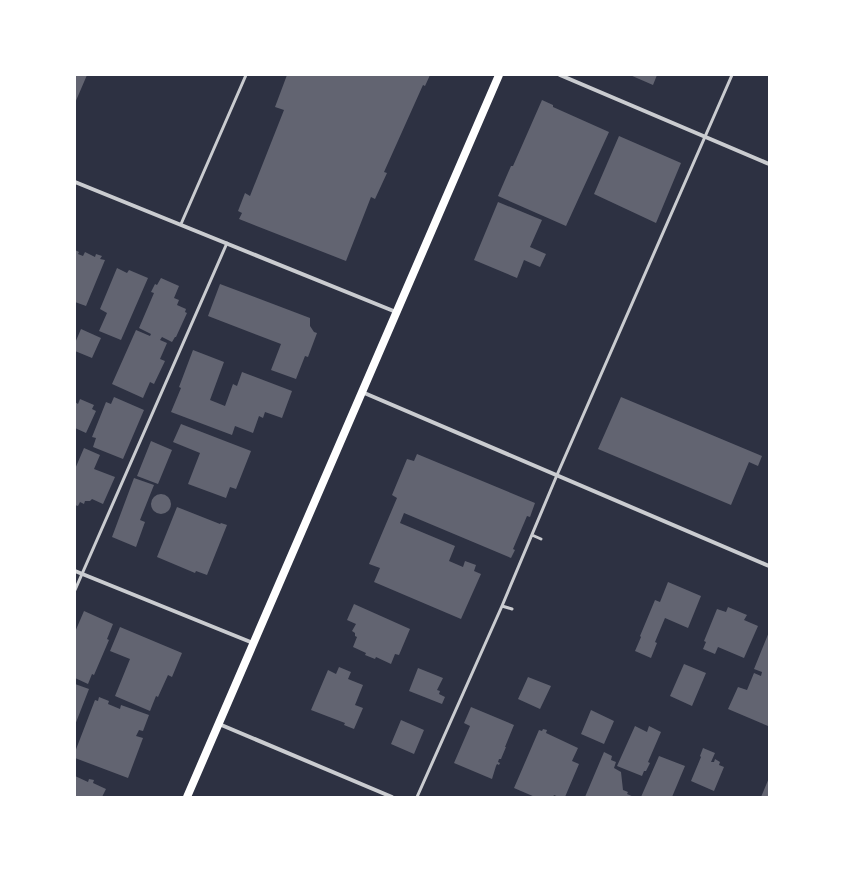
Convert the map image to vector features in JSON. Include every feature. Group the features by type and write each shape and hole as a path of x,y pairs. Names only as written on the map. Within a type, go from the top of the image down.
{"main road":[{"path":"187,797 499,75"}],"street":[{"path":"560,75 769,164"},
{"path":"75,182 396,312"},
{"path":"362,392 769,566"},
{"path":"75,572 253,643"},
{"path":"219,724 392,797"}],"lane":[{"path":"181,224 246,75"},
{"path":"417,797 502,606 557,475 732,75"},
{"path":"75,590 227,243"},
{"path":"532,535 541,539"},
{"path":"502,606 512,609"}],"building":[{"path":"75,75 87,75 75,103"},
{"path":"287,75 430,75 425,86 423,85 384,172 387,173 375,199 371,197 346,261 239,219 242,213 238,211 245,193 250,196 284,110 275,107"},
{"path":"630,75 657,75 653,85"},
{"path":"542,100 553,105 553,107 609,132 566,226 498,196"},
{"path":"619,136 681,163 656,223 594,194"},
{"path":"498,202 542,220 530,247 546,254 540,267 524,260 517,278 474,260"},
{"path":"75,250 79,252 78,254 83,256 85,252 95,257 96,254 102,256 100,259 105,260 86,306 75,302"},
{"path":"117,268 127,273 129,270 148,278 121,340 99,331 107,313 100,309"},
{"path":"161,278 179,286 174,298 179,300 177,305 186,309 185,312 187,313 176,337 172,342 162,337 160,340 167,343 160,359 165,361 154,384 150,382 143,398 112,384 136,330 150,336 151,334 139,328 154,293 151,292 155,284 157,285"},
{"path":"220,284 310,318 310,326 314,332 317,333 308,357 305,356 296,379 271,370 281,344 208,316"},
{"path":"81,329 101,338 92,358 75,351 75,343"},
{"path":"193,350 224,362 210,400 225,406 233,384 237,386 242,372 292,391 282,418 265,412 263,418 259,416 253,433 235,426 232,435 171,412 181,388 179,387"},
{"path":"114,397 144,410 123,459 93,447 96,438 92,437 106,402 111,404"},
{"path":"621,397 762,456 758,466 749,462 731,505 598,449"},
{"path":"80,399 94,405 92,409 96,411 86,433 75,428 75,402 78,404"},
{"path":"181,424 251,451 236,489 230,487 226,498 188,484 200,453 173,442"},
{"path":"151,441 172,450 158,484 137,476"},
{"path":"84,448 100,455 94,469 115,477 103,504 92,499 90,501 85,501 84,504 80,502 78,506 75,505 75,469"},
{"path":"417,454 535,503 530,517 527,516 513,549 515,550 511,558 404,513 400,523 455,546 449,561 463,567 465,561 476,565 474,571 481,574 461,619 374,582 380,568 369,564 397,498 392,495 407,459 414,461"},
{"path":"134,478 154,485 140,520 145,522 136,547 112,537"},
{"path":"161,494 168,497 171,504 168,511 161,514 154,511 151,504 154,497"},
{"path":"177,507 220,524 227,525 207,575 196,571 195,573 157,557"},
{"path":"668,582 701,596 688,628 665,618 655,642 657,643 651,658 635,651 655,600 660,602"},
{"path":"354,604 410,629 399,655 395,654 391,664 376,657 375,659 365,655 366,653 353,647 357,637 352,631 356,624 347,620"},
{"path":"728,607 747,615 744,620 758,626 744,658 718,647 715,654 703,649 706,642 704,641 717,609 726,612"},
{"path":"84,611 113,624 107,639 109,640 94,675 92,674 88,684 75,678 75,632"},
{"path":"120,627 182,653 172,677 168,675 158,697 156,696 150,711 115,696 130,659 110,651"},
{"path":"769,632 768,726 728,709 738,687 747,690 754,673 761,676 762,672 754,669"},
{"path":"684,664 706,673 692,706 670,696"},
{"path":"339,667 351,672 348,679 363,685 355,705 363,708 354,729 344,725 345,723 311,710 328,670 336,674"},
{"path":"418,668 443,678 437,690 440,691 439,694 445,697 442,704 409,691"},
{"path":"528,677 551,686 540,709 518,699"},
{"path":"75,684 89,689 75,725"},
{"path":"99,697 109,701 108,704 120,709 121,705 149,715 143,731 139,730 136,736 143,738 128,778 75,758 75,752 95,700 98,701"},
{"path":"471,707 514,725 501,759 499,759 498,762 500,763 496,766 492,779 454,763 470,726 464,723"},
{"path":"591,710 614,721 604,744 581,734"},
{"path":"401,720 424,730 414,754 391,744"},
{"path":"635,726 647,732 649,726 661,732 648,762 650,763 642,776 617,766"},
{"path":"543,729 547,730 546,733 578,748 572,761 579,764 565,797 554,795 553,797 535,797 514,788 539,730 542,731"},
{"path":"703,748 715,753 711,762 714,762 715,759 720,762 719,765 724,767 714,791 691,781"},
{"path":"604,752 612,756 611,760 616,762 614,768 621,772 623,790 628,792 627,794 634,797 585,797"},
{"path":"659,756 685,766 672,797 641,797"},
{"path":"75,776 88,782 89,779 94,780 93,783 106,789 102,797 75,797"},
{"path":"769,778 769,797 761,797"}]}
